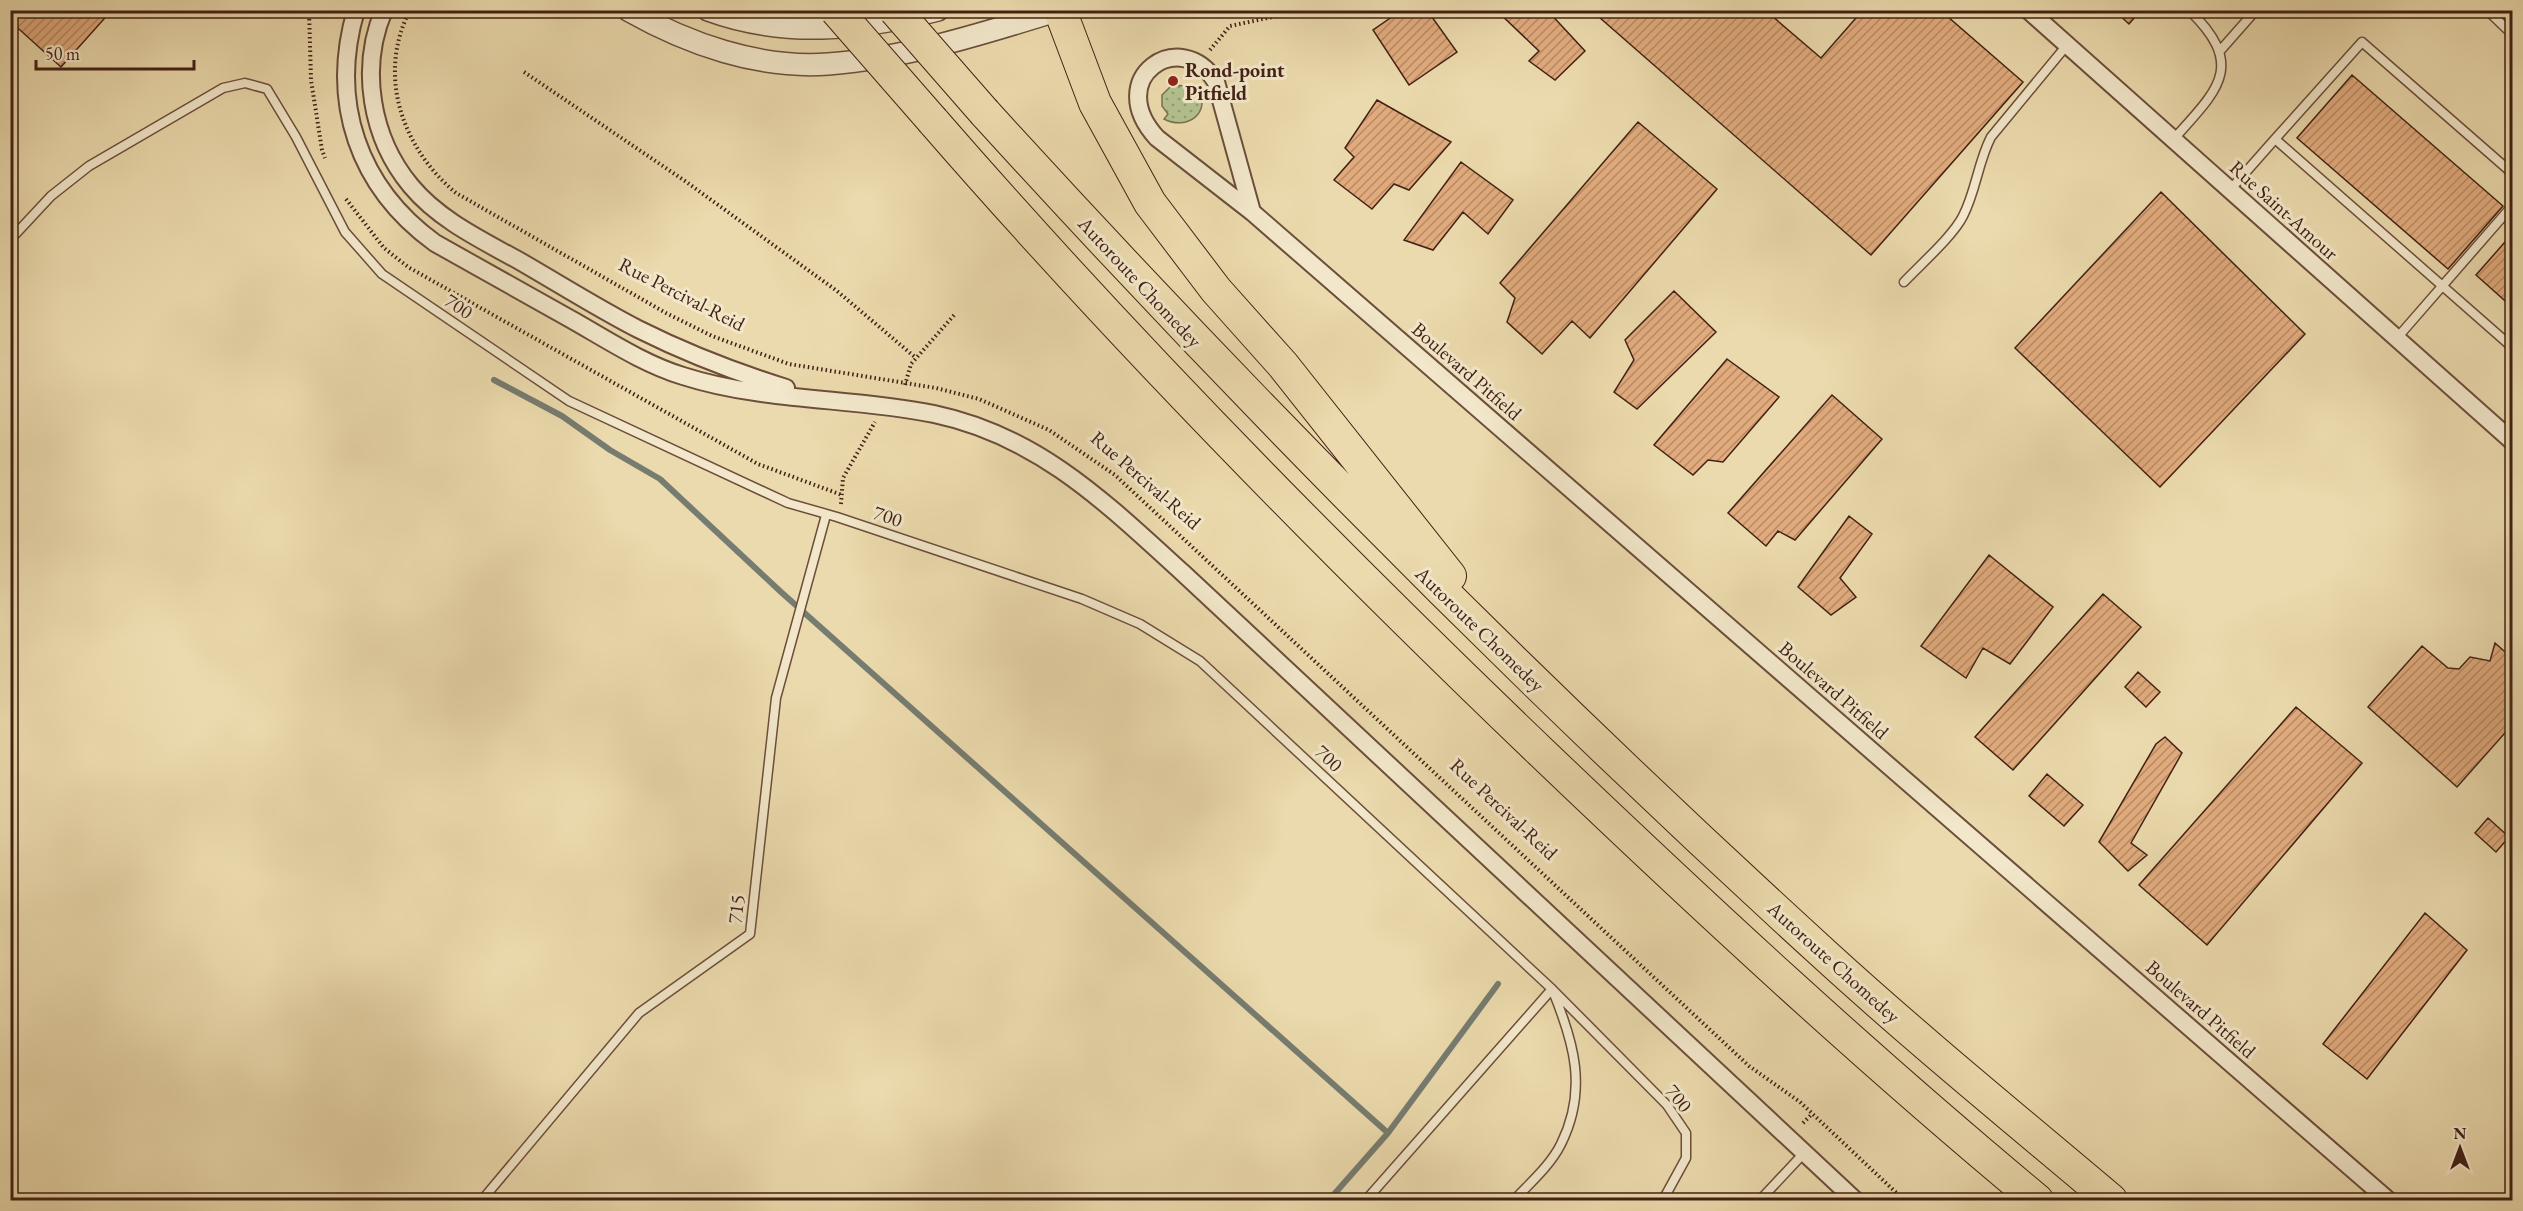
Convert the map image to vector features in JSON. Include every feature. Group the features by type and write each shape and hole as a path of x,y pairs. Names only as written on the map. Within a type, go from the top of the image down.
{"highway":[{"path":"836,10 1036,239 1121,331 1228,442 1482,695 1635,842 1799,993 1963,1139 2037,1200"},
{"name":"Autoroute Chomedey","path":"895,10 1105,245 1425,576 1825,955 1966,1079 2111,1200"},
{"path":"1059,10 1100,113 1133,175 1172,234 1216,290 1283,365 1539,686"}],"street":[{"path":"356,10 346,62 350,120 363,155 381,189 393,205 420,231 454,254 655,365 680,375 739,391 901,409 949,418 1007,439 1044,458 1092,490 1855,1200"},
{"path":"384,10 376,32 371,67 377,119 390,155 400,172 428,204 447,219 480,239 644,332 730,369 821,400"},
{"path":"628,10 667,31 698,44 763,59 826,64 910,51 1059,10"},
{"path":"708,10 754,22 811,29 860,27 938,10"},
{"name":"Rue Saint-Amour","path":"2028,10 2512,441"},
{"name":"Boulevard Pitfield","path":"1252,212 1218,91 1209,72 1201,64 1178,58 1155,64 1143,77 1137,94 1137,105 1148,128 1157,138 1252,212 2388,1200"}],"lane":[{"path":"2173,140 2218,85 2221,70 2219,52 2211,34 2190,10"},
{"path":"2219,52 2256,10"},
{"path":"2487,10 2512,34"},
{"path":"2230,190 2362,42 2512,173"},
{"path":"1904,282 1962,218 1971,198 1984,149 1991,137 2067,45"},
{"name":"700","path":"10,240 51,196 89,166 223,88 245,83 267,89 296,137 345,232 382,274 569,401 788,503 837,517 1082,599 1140,624 1200,661 1552,989 1667,1105 1686,1133 1686,1158 1664,1200"},
{"path":"2275,139 2512,347"},
{"path":"2397,338 2512,206"},
{"name":"715","path":"482,1200 639,1013 750,934 776,698 826,515"},
{"path":"1366,1200 1552,989 1569,1030 1576,1062 1577,1087 1571,1118 1561,1145 1541,1173 1514,1200"},
{"path":"1760,1200 1804,1153"}],"path":[{"name":"Rue Percival-Reid","path":"410,10 402,30 396,72 401,115 416,150 439,179 456,194 656,308 712,336 800,367 960,393 1024,419 1069,442 1115,475 1749,1066 1800,1102 1904,1200"},
{"path":"1208,52 1230,26 1305,10"},
{"path":"524,72 685,181 828,284 916,358"},
{"path":"901,409 911,364 955,314"},
{"path":"837,517 843,500 843,478 876,421 876,406"},
{"path":"1803,1123 1812,1114"}],"green space":[{"path":"1172,85 1186,86 1192,91 1198,88 1202,97 1202,105 1195,117 1189,121 1181,123 1164,119 1168,114 1162,106 1162,95"}],"building":[{"path":"10,10 112,10 61,67 10,21"},
{"path":"1402,10 1427,10 1457,52 1409,85 1373,30"},
{"path":"1496,10 1547,10 1585,51 1555,80 1529,61 1539,51"},
{"path":"1591,10 1765,10 1821,58 1863,10 1940,10 2023,82 1871,255"},
{"path":"2114,10 2141,10 2129,24"},
{"path":"2352,75 2503,206 2448,269 2297,138"},
{"path":"1377,100 1451,142 1409,190 1394,184 1372,209 1334,180 1354,157 1345,148"},
{"path":"1638,122 1717,189 1590,338 1572,321 1542,354 1507,322 1515,298 1500,283"},
{"path":"1461,162 1513,200 1488,234 1463,212 1433,250 1404,240"},
{"path":"2161,192 2305,334 2160,487 2015,348"},
{"path":"2512,234 2512,307 2476,275"},
{"path":"1674,291 1716,332 1637,409 1614,392 1634,360 1625,340"},
{"path":"1727,359 1779,397 1723,462 1708,460 1693,475 1654,445"},
{"path":"1832,395 1882,439 1795,540 1778,531 1766,546 1728,513"},
{"path":"1849,516 1872,534 1840,578 1856,597 1831,615 1798,587"},
{"path":"1989,555 2053,607 2010,664 1983,648 1966,678 1921,646"},
{"path":"2103,594 2141,627 2013,770 1975,737"},
{"path":"2495,643 2512,658 2512,725 2457,787 2368,707 2422,646 2448,668 2459,669 2470,657 2490,661"},
{"path":"2138,672 2160,692 2146,707 2125,687"},
{"path":"2296,707 2362,763 2207,945 2139,885"},
{"path":"2165,737 2182,753 2131,843 2147,855 2128,871 2099,842 2156,744"},
{"path":"2047,774 2083,805 2064,826 2029,796"},
{"path":"2488,818 2509,837 2496,852 2475,833"},
{"path":"2425,913 2467,950 2367,1079 2323,1044"}],"waterway":[{"path":"494,380 562,416 610,450 660,479 781,592 1388,1133"},
{"path":"1329,1200 1388,1133 1498,984"}],"place":[{"name":"Rond-point Pitfield","path":"1173,81"}]}
